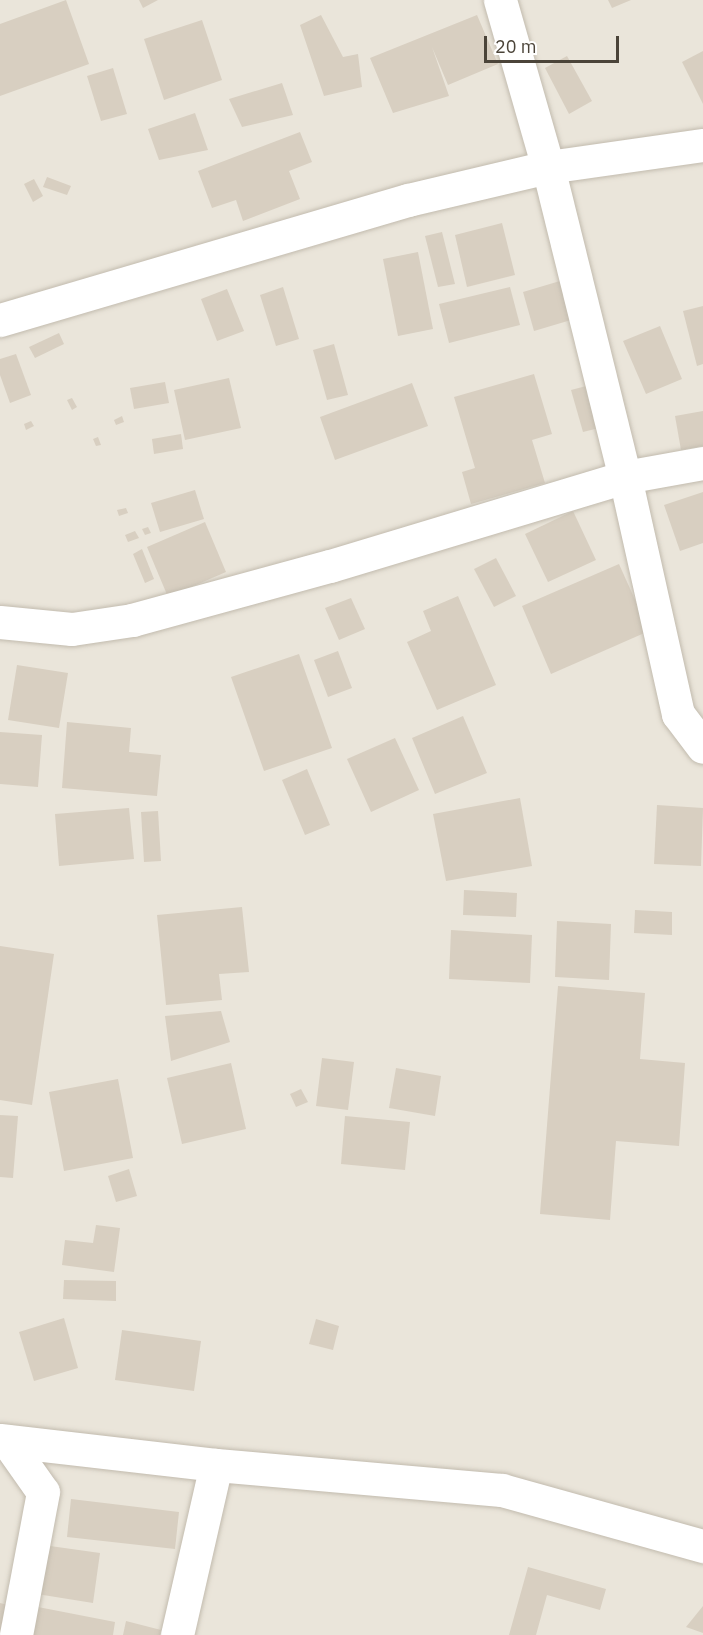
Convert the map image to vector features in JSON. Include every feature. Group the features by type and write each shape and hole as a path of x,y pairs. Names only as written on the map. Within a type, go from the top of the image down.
{"street":[{"path":"500,0 548,167 625,477 678,714 703,747"},
{"path":"0,320 408,200 548,167 703,145"},
{"path":"0,621 72,629 132,620 330,566 625,477 703,462"},
{"path":"4,1440 216,1465 502,1490 703,1546"},
{"path":"4,1440 43,1492 16,1635"},
{"path":"177,1635 216,1465"}],"shaded area":[{"path":"0,0 703,0 703,1635 0,1635"}],"building":[{"path":"66,0 89,64 0,96 0,24"},
{"path":"139,0 158,0 143,8"},
{"path":"608,0 631,0 612,8"},
{"path":"321,15 343,57 358,54 362,87 324,96 300,25"},
{"path":"477,15 498,64 448,85 432,47 449,96 393,113 370,58"},
{"path":"202,20 222,80 164,100 144,39"},
{"path":"703,51 703,104 682,62"},
{"path":"567,56 592,101 569,114 545,68"},
{"path":"113,68 127,114 101,121 87,76"},
{"path":"282,83 293,115 242,127 229,99"},
{"path":"195,113 208,150 159,160 148,129"},
{"path":"300,132 312,162 289,171 300,199 243,221 236,200 212,208 198,171"},
{"path":"47,177 71,186 67,195 43,187"},
{"path":"34,179 43,196 33,202 24,184"},
{"path":"502,223 515,275 467,287 455,235"},
{"path":"442,232 455,284 438,287 425,236"},
{"path":"418,252 433,329 398,336 383,259"},
{"path":"560,281 571,320 534,331 523,292"},
{"path":"283,287 299,339 276,346 260,295"},
{"path":"510,287 520,325 449,343 439,304"},
{"path":"227,289 244,331 217,341 201,299"},
{"path":"703,306 703,364 697,366 683,311"},
{"path":"660,326 682,379 646,394 623,341"},
{"path":"59,333 64,344 35,358 29,347"},
{"path":"334,344 348,395 327,400 313,350"},
{"path":"16,354 31,395 10,403 0,375 0,359"},
{"path":"534,374 552,434 532,440 545,483 471,504 462,472 475,468 454,397"},
{"path":"229,378 241,428 185,440 174,390"},
{"path":"165,382 169,403 134,409 130,388"},
{"path":"412,383 428,426 335,460 320,417"},
{"path":"590,385 603,427 583,432 571,390"},
{"path":"72,398 77,407 72,410 67,400"},
{"path":"703,411 703,446 681,450 675,416"},
{"path":"122,416 124,422 116,425 114,420"},
{"path":"31,421 34,426 26,430 24,424"},
{"path":"181,434 183,449 154,454 152,439"},
{"path":"98,437 101,445 96,446 93,439"},
{"path":"195,490 204,519 160,532 151,503"},
{"path":"703,492 703,543 680,551 664,505"},
{"path":"126,508 128,513 119,516 117,510"},
{"path":"573,511 596,560 548,582 525,534"},
{"path":"205,522 226,572 168,597 147,547"},
{"path":"148,527 151,533 145,535 142,529"},
{"path":"135,531 139,538 128,542 125,535"},
{"path":"142,549 154,579 145,583 133,554"},
{"path":"496,558 516,596 494,607 474,569"},
{"path":"619,564 649,631 551,674 522,606"},
{"path":"458,596 496,685 437,710 407,642 431,631 423,611"},
{"path":"351,598 365,629 339,640 325,608"},
{"path":"338,651 352,688 328,697 314,660"},
{"path":"299,654 332,748 264,771 231,677"},
{"path":"17,665 68,673 59,728 8,720"},
{"path":"463,716 487,773 435,794 412,738"},
{"path":"67,722 131,728 129,752 161,755 157,796 62,788"},
{"path":"0,732 42,735 38,787 0,784"},
{"path":"395,738 419,790 371,812 347,759"},
{"path":"307,769 330,825 305,835 282,780"},
{"path":"520,798 532,866 446,881 433,814"},
{"path":"657,805 703,808 701,866 654,864"},
{"path":"129,808 134,859 59,866 55,814"},
{"path":"158,811 161,861 144,862 141,812"},
{"path":"464,890 517,893 516,917 463,915"},
{"path":"242,907 249,972 219,974 222,1000 166,1005 157,915"},
{"path":"635,910 672,912 672,935 634,933"},
{"path":"557,921 611,924 609,980 555,977"},
{"path":"451,930 532,935 530,983 449,979"},
{"path":"0,946 54,954 32,1105 0,1100"},
{"path":"558,986 645,993 640,1059 685,1063 679,1146 616,1141 610,1220 540,1214"},
{"path":"221,1011 230,1042 171,1061 165,1016"},
{"path":"322,1058 354,1062 348,1110 316,1106"},
{"path":"231,1063 246,1129 182,1144 167,1078"},
{"path":"396,1068 441,1076 435,1116 389,1108"},
{"path":"118,1079 133,1158 64,1171 49,1092"},
{"path":"301,1089 308,1102 296,1107 290,1094"},
{"path":"0,1115 18,1116 13,1178 0,1177"},
{"path":"345,1116 410,1122 405,1170 341,1164"},
{"path":"129,1169 137,1196 116,1202 108,1176"},
{"path":"96,1225 120,1228 114,1272 62,1265 65,1240 93,1243"},
{"path":"64,1280 116,1281 116,1301 63,1299"},
{"path":"64,1318 78,1368 34,1381 19,1332"},
{"path":"316,1319 339,1326 333,1350 309,1344"},
{"path":"122,1330 201,1341 194,1391 115,1380"},
{"path":"71,1499 179,1512 175,1549 67,1537"},
{"path":"43,1545 100,1553 93,1603 37,1594"},
{"path":"528,1567 606,1589 600,1610 547,1595 536,1635 509,1635"},
{"path":"0,1603 15,1607 7,1635 0,1635"},
{"path":"703,1606 703,1633 686,1627"},
{"path":"38,1607 115,1622 113,1635 33,1635"},
{"path":"126,1621 161,1630 160,1635 123,1635"}]}
